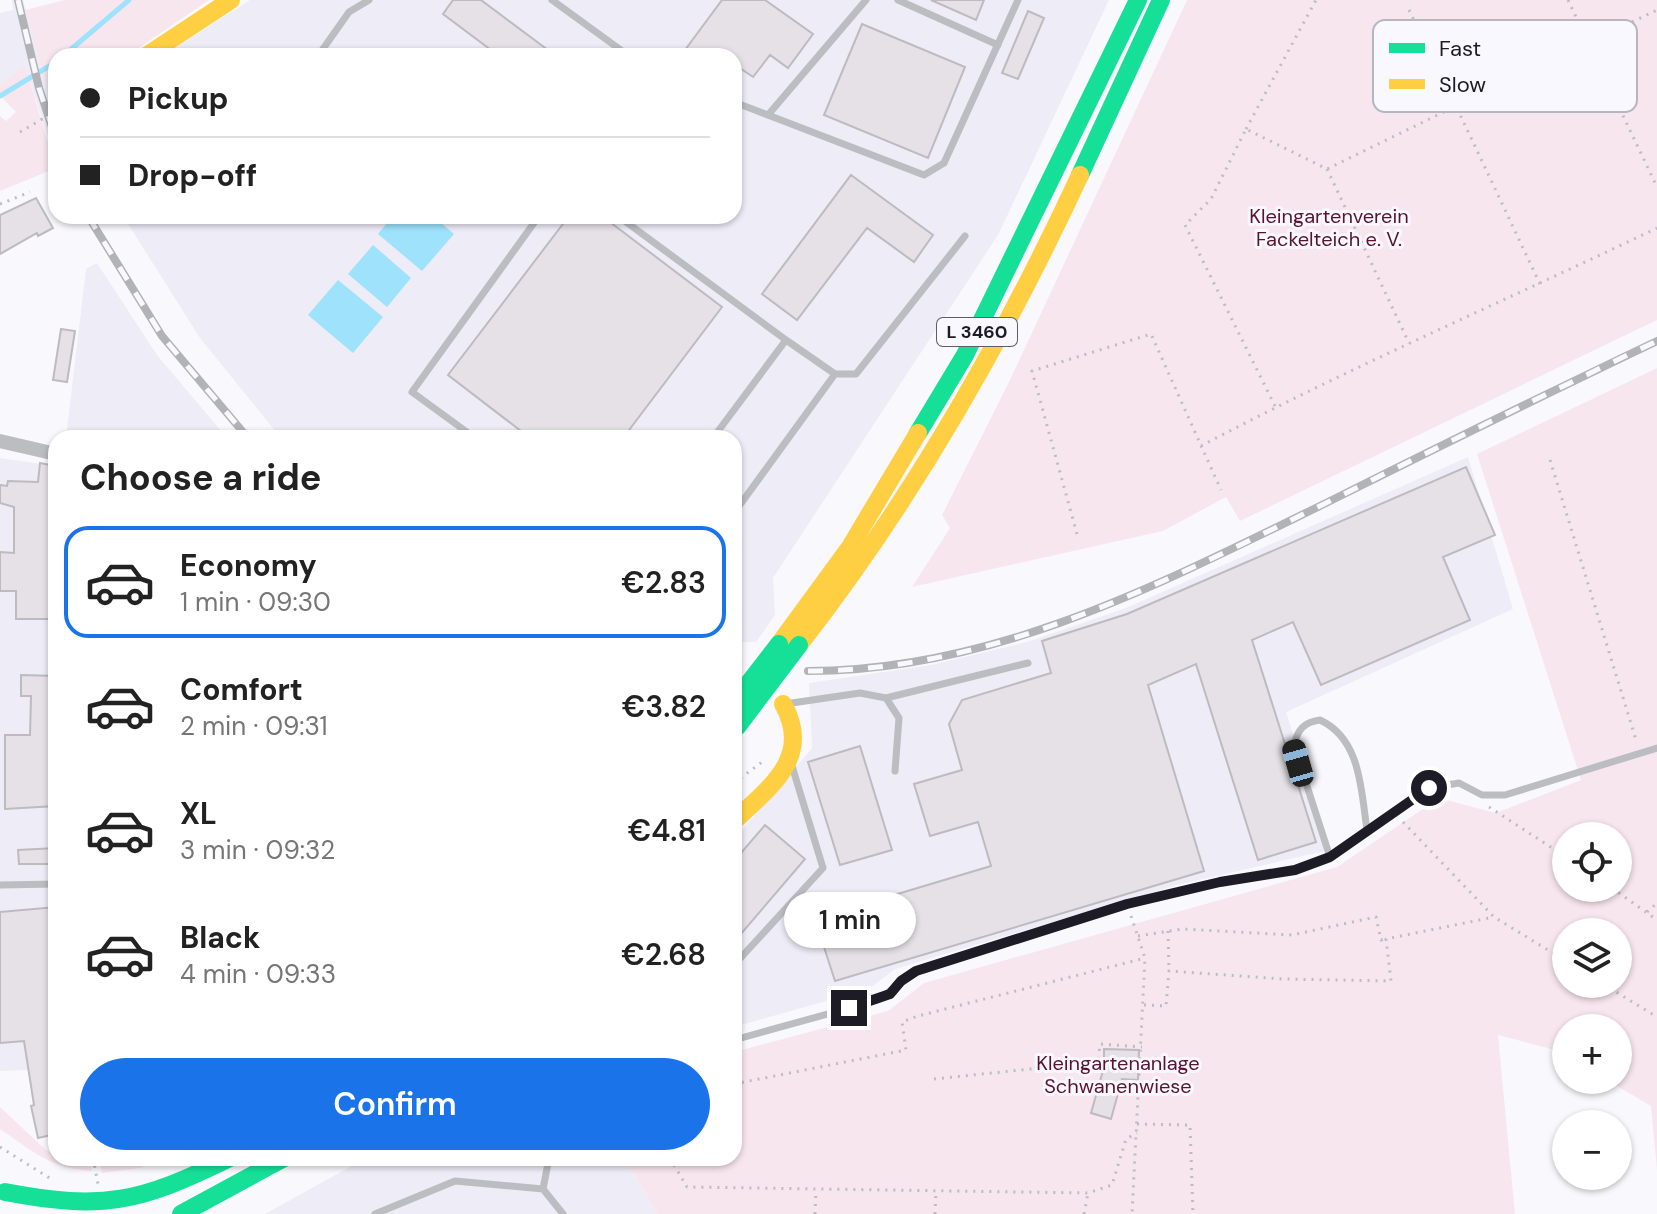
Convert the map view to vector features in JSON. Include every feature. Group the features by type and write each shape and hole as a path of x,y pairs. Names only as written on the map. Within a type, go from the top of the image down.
{"main road":[{"path":"158,48 231,0"},
{"name":"L 3460","path":"742,692 850,547 965,355 1138,0"},
{"name":"L 3460","path":"742,721 848,582 968,396 1030,283 1161,0"},
{"path":"742,813 765,791 796,749 798,735 792,716 783,704"},
{"path":"3,1190 43,1204 75,1209 109,1208 141,1200 213,1166"},
{"path":"181,1214 269,1166"},
{"path":"3,1190 23,1214"}],"street":[{"path":"0,441 48,452"}],"lane":[{"path":"324,48 349,12 369,0"},
{"path":"552,0 618,48"},
{"path":"768,115 866,0"},
{"path":"898,0 998,45"},
{"path":"742,105 924,175 944,163 1018,0"},
{"path":"464,430 412,392 533,224"},
{"path":"629,224 835,374 856,374 965,236"},
{"path":"719,430 786,340"},
{"path":"742,502 835,374"},
{"path":"783,704 860,693 886,698 1028,663"},
{"path":"886,698 899,718 895,771"},
{"path":"1330,857 1294,746 1300,729 1310,721 1320,720 1332,725 1345,738 1359,779 1367,830"},
{"path":"742,1038 878,1000 916,971 1127,904 1220,882 1295,870 1330,857 1429,788 1459,783 1482,795 1505,795 1657,748"},
{"path":"742,956 823,868 790,761"},
{"path":"0,885 48,884"},
{"path":"543,1189 547,1166"},
{"path":"375,1214 455,1181 543,1189 563,1214"}],"path":[{"path":"1275,406 1185,225 1211,199 1316,0"},
{"path":"1568,0 1578,20"},
{"path":"1408,8 1414,20"},
{"path":"1635,20 1657,10"},
{"path":"1327,169 1444,112"},
{"path":"1459,112 1540,284"},
{"path":"1621,112 1657,187"},
{"path":"20,132 44,118"},
{"path":"1246,129 1327,169 1409,343"},
{"path":"0,204 30,192"},
{"path":"1201,446 1275,406 1657,228"},
{"path":"1077,534 1032,371 1151,334 1221,490"},
{"path":"1550,460 1640,753"},
{"path":"1482,795 1489,808 1552,848"},
{"path":"1393,812 1494,917 1552,952"},
{"path":"1632,902 1657,920"},
{"path":"1647,912 1657,903"},
{"path":"1127,904 1145,958 1132,1214"},
{"path":"1138,936 1183,929 1292,935 1376,917 1381,940 1494,917"},
{"path":"1144,1005 1166,1006 1168,931"},
{"path":"1169,971 1283,979 1391,981 1386,939"},
{"path":"742,1082 906,1050 902,1022 1145,958"},
{"path":"1626,998 1657,1017"},
{"path":"934,1079 1098,1062 1100,1044 1142,1047"},
{"path":"1137,1124 1190,1125 1193,1214"},
{"path":"675,1166 687,1187 1088,1193 1112,1185 1126,1139 1137,1133"},
{"path":"0,1147 55,1181"},
{"path":"95,1166 98,1178"},
{"path":"815,1214 816,1189"},
{"path":"935,1214 936,1190"},
{"path":"1084,1214 1088,1193"}],"shaded area":[{"path":"12,0 23,0 48,87 48,137 25,67 0,85 0,13 13,10"},
{"path":"250,0 1109,0 998,235 773,578 775,615 756,642 742,642 742,430 275,430 200,338 128,224 742,224 742,48 175,48"},
{"path":"97,263 157,355 220,430 67,430 86,269"},
{"path":"1468,457 1513,609 1286,712 1329,850 1177,885 895,969 869,989 742,1025 742,831 812,748 809,683 931,665 1027,642 1126,608"},
{"path":"0,458 48,465 48,1069 0,1071"},
{"path":"352,1166 624,1166 633,1171 657,1214 265,1214"}],"green space":[{"path":"65,0 209,0 139,48 48,48 48,89 25,10"},
{"name":"Kleingartenverein Fackelteich e. V.","path":"1187,0 1657,0 1657,320 1240,521 1226,497 1163,531 912,587 950,528 942,515 1009,382"},
{"path":"25,66 48,142 48,171 0,191 0,116 6,121 16,112 0,96 0,85"},
{"name":"Kleingartenanlage Schwanenwiese","path":"1657,368 1657,1170 1651,1106 1631,1094 1632,1014 1552,1014 1552,1049 1498,1035 1515,1214 657,1214 633,1171 624,1166 742,1166 742,1050 888,1011 924,983 1337,867 1439,798 1496,813 1581,780 1477,454"},
{"path":"0,1107 48,1151 48,1160 43,1158 0,1129"},
{"path":"64,1166 91,1166 92,1171"},
{"path":"101,1166 145,1166 140,1168 102,1173"}],"water":[{"path":"386,224 442,224 454,234 422,271 378,234"},
{"path":"373,245 411,278 387,307 348,274"},
{"path":"338,280 383,317 353,353 308,315"}],"building":[{"path":"453,0 481,0 545,48 488,48 443,14"},
{"path":"722,0 765,0 813,34 788,68 770,55 753,77 742,69 742,48 686,48"},
{"path":"931,0 984,0 976,20"},
{"path":"1028,11 1044,18 1018,79 1002,73"},
{"path":"862,24 965,67 928,158 824,115"},
{"path":"851,175 933,235 914,262 867,228 797,320 762,294"},
{"path":"36,198 53,228 38,236 37,233 0,254 0,215"},
{"path":"563,224 613,224 722,307 629,430 520,430 448,375"},
{"path":"61,329 75,331 67,382 53,380"},
{"path":"40,463 48,464 48,619 16,619 16,591 0,591 0,552 14,553 14,507 0,503 0,485 7,486 8,481 38,482"},
{"path":"1466,467 1495,535 1443,557 1470,620 1321,685 1293,622 1252,640 1316,842 1258,860 1196,664 1148,685 1204,871 835,981 823,944 872,929 864,904 991,866 978,822 930,836 914,784 962,770 949,724 962,700 1051,673 1042,641 1127,614"},
{"path":"21,675 48,676 48,806 5,809 5,735 30,735 31,696 21,696"},
{"path":"860,746 892,850 840,865 808,762"},
{"path":"765,825 805,859 742,933 742,852"},
{"path":"48,848 48,864 19,864 18,850"},
{"path":"48,908 48,1136 38,1138 24,1041 0,1043 0,912"},
{"path":"1104,1049 1139,1050 1138,1080 1122,1079 1111,1119 1091,1113 1104,1067"}],"waterway":[{"path":"72,48 129,0"},
{"path":"0,96 48,67"}],"railway":[{"path":"18,0 48,115"},
{"path":"93,224 162,336 241,430"},
{"path":"808,671 877,667 945,656 1011,639 1076,617 1202,563 1657,341"}],"traffic: fast":[{"path":"918,433 965,355 1138,0"},
{"path":"1080,175 1161,0"},
{"path":"742,692 779,644"},
{"path":"742,720 799,645"},
{"path":"5,1192 69,1201 121,1199 171,1185 213,1166"},
{"path":"181,1214 269,1166"}],"traffic: slow":[{"path":"158,48 231,0"},
{"path":"799,645 880,534 953,418 1020,298 1080,175"},
{"path":"779,644 850,547 918,433"},
{"path":"742,814 773,783 790,755 793,740 791,723 783,704"}],"route":[{"path":"849,1008 890,994 901,981 916,971 1127,904 1220,882 1295,870 1330,857 1429,788"}]}
